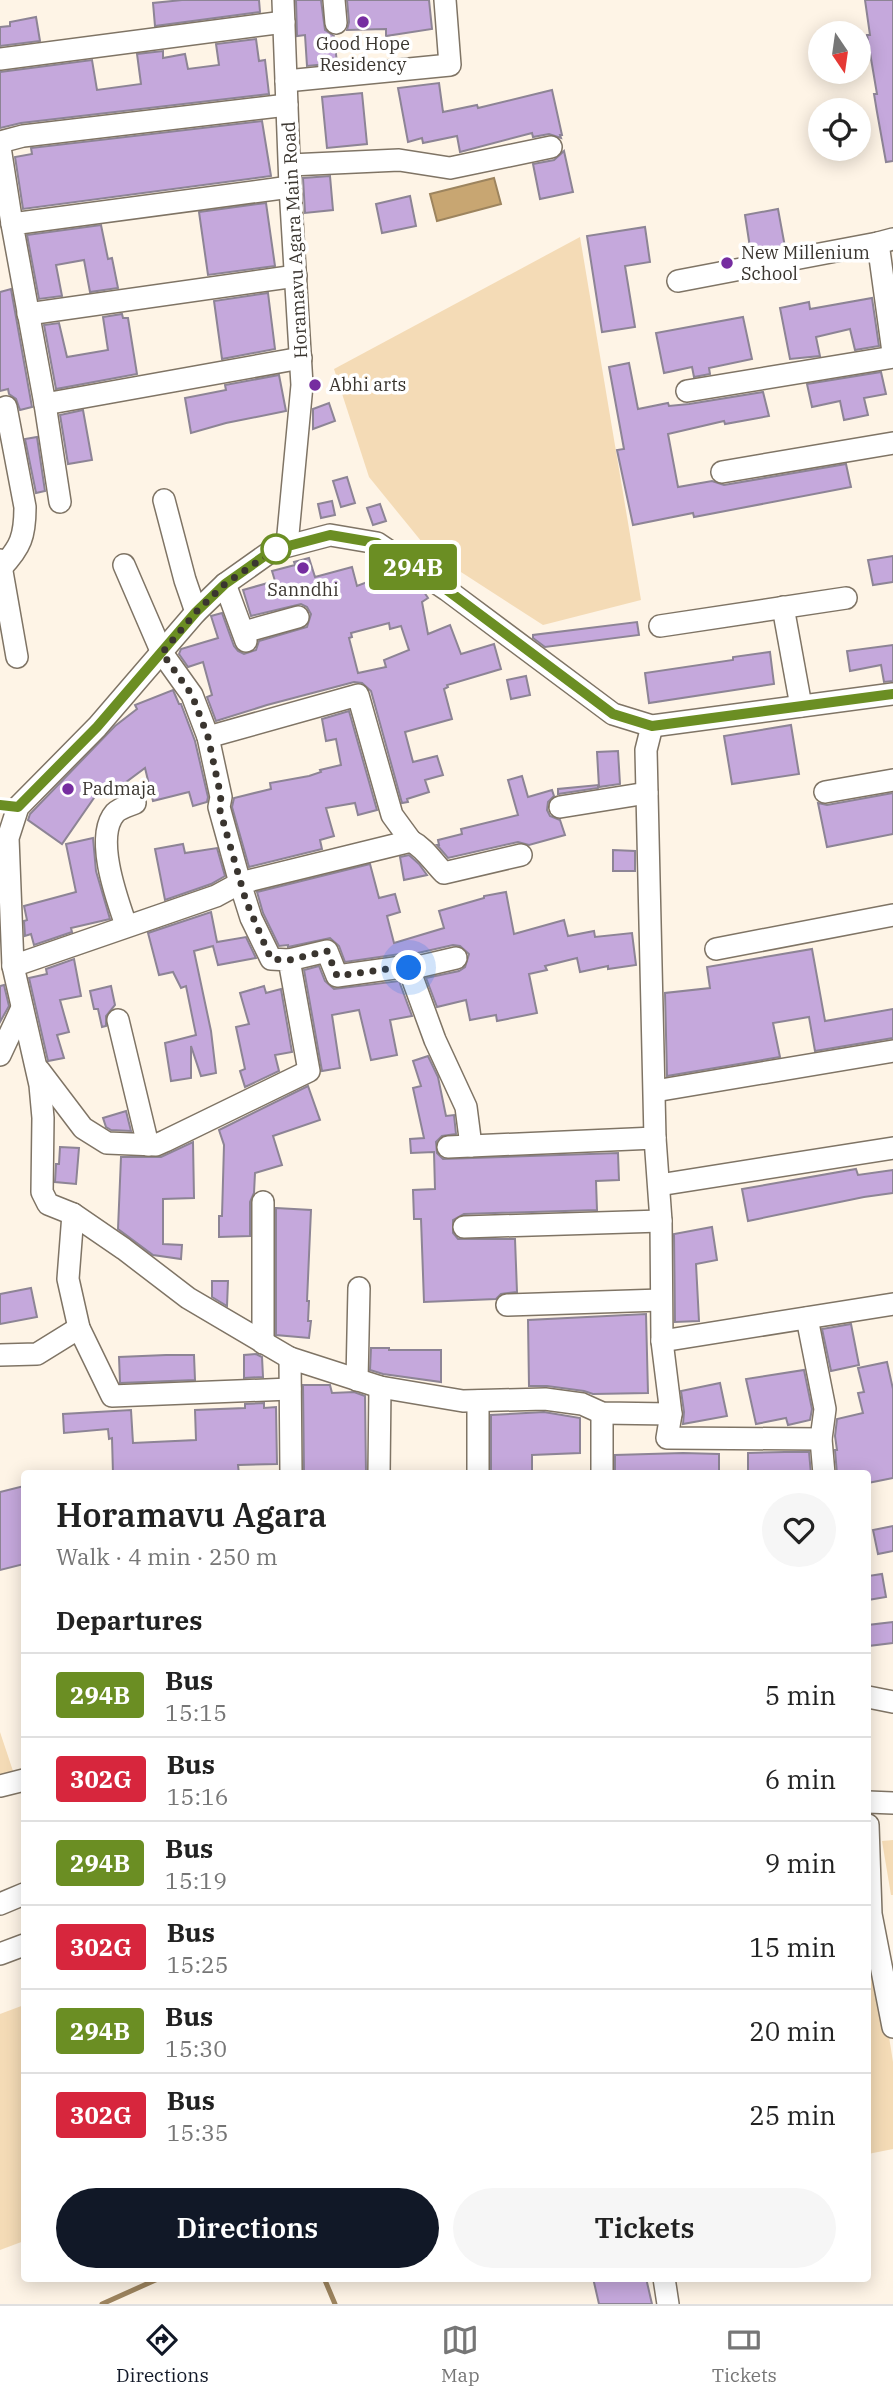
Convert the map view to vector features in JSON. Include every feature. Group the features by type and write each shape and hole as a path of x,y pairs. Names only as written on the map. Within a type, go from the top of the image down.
{"street":[{"name":"Horamavu Agara Main Road","path":"283,0 290,187 302,385 287,545"},
{"path":"334,0 336,23"},
{"path":"286,81 450,65 445,0"},
{"path":"0,59 284,22"},
{"path":"60,502 0,144 23,136 287,105"},
{"path":"290,165 399,160 450,168 551,147"},
{"path":"12,224 290,187"},
{"path":"678,281 886,241 893,355 687,391"},
{"path":"28,314 296,276"},
{"path":"44,404 301,358"},
{"path":"6,407 25,507 23,538 14,554 1,564 17,657"},
{"path":"722,472 893,443"},
{"path":"164,500 196,612"},
{"path":"671,1414 602,1413 582,1404 545,1399 463,1401 380,1387 290,1358 188,1298 73,1214 48,1204 42,1192 43,1118 36,1065 13,966 6,808 97,727 196,612 225,584 265,554 287,545 330,535 377,543 447,590 613,714 652,726 893,694"},
{"path":"124,565 162,653 192,695 208,737 221,797 219,807 240,883 251,918 271,959 289,960 327,951 337,976 409,968 456,958"},
{"path":"225,584 245,637 298,617"},
{"path":"660,626 846,598"},
{"path":"783,607 801,706"},
{"path":"208,737 358,695 392,815 411,841 422,847 426,856 444,873 521,855"},
{"path":"652,726 646,750 655,1139 661,1221 662,1341 671,1414 667,1438 821,1439"},
{"path":"825,792 893,780"},
{"path":"560,807 647,793"},
{"path":"127,926 105,842 107,830 117,811 135,803"},
{"path":"13,966 216,896 240,883 411,841"},
{"path":"716,949 893,915"},
{"path":"36,1065 83,1128 107,1143 148,1145 165,1141 309,1071 289,960"},
{"path":"409,968 435,1041 466,1107 471,1146"},
{"path":"0,1055 22,1008"},
{"path":"118,1020 148,1145"},
{"path":"655,1091 893,1051"},
{"path":"448,1147 655,1139"},
{"path":"659,1185 893,1148"},
{"path":"263,1202 263,1343"},
{"path":"73,1214 68,1279 79,1328 112,1396 290,1389"},
{"path":"464,1227 661,1221"},
{"path":"358,1380 359,1288"},
{"path":"508,1305 661,1300"},
{"path":"662,1341 807,1318 892,1308"},
{"path":"807,1318 825,1409 821,1439 824,1470"},
{"path":"0,1355 37,1354 79,1328"},
{"path":"290,1358 291,1470"},
{"path":"379,1470 380,1387"},
{"path":"478,1401 478,1470"},
{"path":"602,1413 602,1470"},
{"path":"871,1698 893,1702"},
{"path":"0,1786 21,1781"},
{"path":"871,1801 893,1803"},
{"path":"871,1880 879,1899 893,1960"},
{"path":"0,1904 21,1895"},
{"path":"871,1919 893,2027"},
{"path":"0,1954 21,1945"},
{"path":"665,2282 668,2304"}],"shaded area":[{"path":"494,178 501,204 437,221 430,194"},
{"path":"580,237 641,600 543,625 430,552 369,477 334,369"},
{"path":"0,1732 14,1774 0,1776"},
{"path":"893,1840 893,1895 891,1895 882,1841"},
{"path":"871,1930 893,2062 893,2149 871,2153"},
{"path":"21,2006 21,2242 0,2250 0,2014"}],"building":[{"path":"182,0 259,0 260,12 155,26 153,3"},
{"path":"296,0 321,0 325,30 334,36 337,63 307,66 305,35 297,36"},
{"path":"347,0 429,0 432,29 386,36 386,29 347,30"},
{"path":"865,0 893,0 893,161 886,162 877,112 872,64 872,21 868,21"},
{"path":"36,17 40,41 0,46 0,27 10,26 10,22"},
{"path":"256,39 259,61 265,60 269,94 21,123 0,128 0,72 92,60 97,90 141,84 137,54 163,51 163,58 185,54 188,69 219,65 216,44"},
{"path":"439,83 443,112 477,105 478,108 552,90 561,138 549,134 533,137 532,133 460,152 457,136 423,143 422,138 408,142 398,88"},
{"path":"362,93 367,144 327,148 322,97"},
{"path":"262,121 271,176 23,209 15,157 32,154 31,148"},
{"path":"564,151 573,192 540,199 533,164 554,160"},
{"path":"330,176 333,210 305,213 303,178"},
{"path":"410,196 416,226 382,233 376,204"},
{"path":"266,203 275,266 208,275 199,212"},
{"path":"778,209 785,247 751,254 745,215"},
{"path":"101,225 118,288 90,292 84,260 56,265 62,296 39,299 27,235"},
{"path":"645,227 650,262 625,266 635,327 602,332 587,236"},
{"path":"11,289 32,407 20,410 8,389 0,391 0,292"},
{"path":"268,293 275,349 222,359 214,301"},
{"path":"872,298 879,346 855,350 850,329 816,337 820,356 790,359 780,308 809,302 810,309"},
{"path":"122,314 123,318 128,318 137,374 56,389 44,325 59,323 67,357 108,350 103,317"},
{"path":"743,317 752,359 709,368 710,374 694,377 692,367 664,373 656,333"},
{"path":"629,363 638,409 763,392 769,416 725,424 724,421 668,434 678,487 712,481 724,485 846,464 851,487 694,517 693,513 633,525 617,450 624,449 609,367"},
{"path":"881,372 886,394 864,398 868,415 844,420 840,401 812,407 807,384"},
{"path":"279,375 286,411 191,433 185,398 226,390 225,385"},
{"path":"329,403 335,421 313,429 313,409"},
{"path":"83,410 92,460 68,464 60,415"},
{"path":"37,437 45,491 36,493 25,439"},
{"path":"347,477 355,503 341,507 333,481"},
{"path":"332,501 335,515 321,518 318,504"},
{"path":"380,504 386,521 373,525 367,508"},
{"path":"893,556 893,582 873,585 868,560"},
{"path":"309,558 315,577 352,567 357,586 391,573 399,592 413,583 422,589 428,598 422,602 428,634 450,625 461,654 494,644 501,669 447,685 444,689 452,719 405,732 413,762 437,756 443,775 425,780 429,792 402,803 371,691 362,683 354,682 216,721 207,697 212,695 203,662 188,667 179,654 181,649 218,638 211,616 222,613 234,646 244,654 256,650 259,641 307,627 311,614 307,607 301,604 251,616 243,590 275,581 272,571 295,565 294,562","holes":["389,623 390,629 401,626 409,650 384,660 386,667 358,673 349,638 352,637 351,633"]},
{"path":"637,622 639,635 545,647 533,638 533,635"},
{"path":"893,645 893,681 884,682 881,665 850,671 847,651"},
{"path":"770,652 774,684 649,703 645,673"},
{"path":"526,676 530,695 511,699 507,680"},
{"path":"173,690 195,741 207,802 193,806 189,792 153,801 145,768 110,794 103,785 62,844 28,820 30,814 115,726 137,709 135,705"},
{"path":"349,711 377,810 358,815 355,803 326,808 334,836 320,840 322,849 249,867 232,807 234,798 271,789 270,783 309,776 341,765 336,739 326,741 322,719"},
{"path":"791,725 799,774 732,784 724,736"},
{"path":"618,751 620,784 599,787 597,752"},
{"path":"522,776 528,797 552,790 554,796 548,802 547,810 550,816 560,820 565,835 529,845 518,842 448,858 437,845 438,840 462,834 461,829 518,815 508,780"},
{"path":"598,785 598,788 558,794 558,789"},
{"path":"893,793 893,834 827,847 818,803 827,805"},
{"path":"93,838 96,871 110,919 71,928 72,932 34,945 31,934 25,936 24,921 27,920 24,906 76,892 66,844"},
{"path":"183,844 185,853 217,848 225,876 211,884 165,900 155,849"},
{"path":"613,850 635,851 635,871 613,871"},
{"path":"409,855 427,875 404,880 400,857"},
{"path":"370,864 379,898 395,894 400,912 387,916 394,943 444,928 439,911 484,896 506,892 514,934 564,920 568,936 594,931 595,937 632,933 636,965 608,969 608,966 580,972 577,958 545,966 547,970 529,974 537,1013 497,1021 496,1015 470,1020 466,1000 437,1007 426,978 459,971 465,967 469,954 460,946 345,962 339,946 330,938 288,947 279,946 263,913 257,892"},
{"path":"211,912 217,942 246,937 256,958 218,965 213,946 194,951 211,1031 216,1073 201,1076 191,1046 191,1078 171,1081 165,1043 196,1035 186,986 181,988 173,972 159,975 148,933"},
{"path":"812,949 825,1021 893,1009 893,1038 815,1051 809,1017 773,1023 780,1057 667,1076 665,993 710,988 707,967"},
{"path":"74,959 81,996 60,1000 69,1032 57,1035 64,1058 48,1061 29,978 47,974 46,969"},
{"path":"319,966 325,981 334,989 399,981 412,1016 390,1020 397,1055 371,1060 359,1010 332,1015 340,1068 322,1071 304,970"},
{"path":"4,985 9,1006 0,1022 0,986"},
{"path":"111,986 115,1005 106,1016 106,1026 102,1027 90,991"},
{"path":"264,986 266,993 281,989 292,1052 275,1055 279,1071 245,1087 240,1071 245,1069 236,1027 249,1024 240,993"},
{"path":"428,1056 438,1077 446,1116 454,1115 456,1134 442,1136 436,1142 437,1153 443,1159 618,1153 619,1180 596,1181 597,1210 464,1214 453,1220 453,1233 458,1239 515,1239 517,1292 501,1294 496,1299 424,1302 421,1219 414,1219 413,1190 435,1189 434,1152 411,1153 410,1139 424,1138 413,1088 421,1086 413,1061"},
{"path":"308,1086 320,1120 273,1136 282,1165 255,1173 254,1193 250,1202 250,1236 219,1237 224,1145 219,1130"},
{"path":"126,1111 131,1131 111,1130 106,1127 103,1118"},
{"path":"193,1142 194,1198 163,1199 163,1244 182,1245 181,1259 153,1255 118,1229 121,1157 161,1157"},
{"path":"60,1147 79,1148 76,1184 55,1182"},
{"path":"856,1169 858,1175 893,1170 893,1193 748,1221 742,1189"},
{"path":"276,1208 311,1210 307,1301 308,1321 311,1321 309,1338 276,1335"},
{"path":"712,1227 717,1260 696,1264 699,1321 675,1322 674,1234"},
{"path":"212,1281 228,1281 227,1306 212,1297"},
{"path":"31,1288 37,1317 0,1324 0,1294"},
{"path":"646,1314 648,1393 593,1394 547,1386 529,1386 528,1320"},
{"path":"851,1324 859,1365 831,1371 822,1329"},
{"path":"371,1348 441,1350 441,1382 370,1370"},
{"path":"256,1354 262,1357 263,1377 244,1378 244,1355"},
{"path":"194,1355 195,1380 120,1383 119,1357"},
{"path":"887,1362 893,1389 893,1478 871,1482 871,1470 837,1470 837,1419 863,1413 858,1393 864,1392 858,1368"},
{"path":"804,1370 812,1409 810,1420 788,1425 786,1418 756,1424 746,1379"},
{"path":"720,1383 727,1416 683,1424 681,1391"},
{"path":"303,1385 330,1385 332,1393 354,1392 365,1396 366,1470 304,1470"},
{"path":"264,1403 264,1408 276,1407 277,1464 238,1465 239,1470 113,1470 112,1438 109,1439 108,1429 64,1433 63,1414 131,1410 133,1443 196,1440 195,1410 245,1408 245,1404"},
{"path":"544,1412 580,1418 580,1453 532,1455 532,1470 491,1470 491,1415"},
{"path":"809,1452 811,1470 748,1470 748,1453"},
{"path":"719,1454 719,1470 615,1470 615,1455"},
{"path":"21,1487 21,1565 0,1570 0,1492"},
{"path":"893,1526 893,1551 878,1554 873,1530"},
{"path":"882,1574 886,1597 871,1600 871,1576"},
{"path":"893,1622 893,1643 871,1646 871,1625"},
{"path":"594,2282 647,2282 652,2304 599,2304"}],"waterway":[{"path":"102,2304 151,2282"},
{"path":"326,2282 335,2304"}],"bus line":[{"name":"294B","path":"0,805 18,807 97,727 196,612 225,584 273,550 330,535 377,543 447,590 613,714 652,726 893,694"}],"place":[{"name":"Good Hope Residency","path":"363,22"},
{"name":"New Millenium School","path":"727,263"},
{"name":"Abhi arts","path":"315,385"},
{"name":"Sanndhi","path":"303,568"},
{"name":"Padmaja","path":"68,789"}],"route":[{"path":"276,549 265,554 225,584 196,612 162,653 192,695 208,737 221,797 219,807 240,883 251,918 271,959 289,960 327,951 337,976 409,968"}]}
